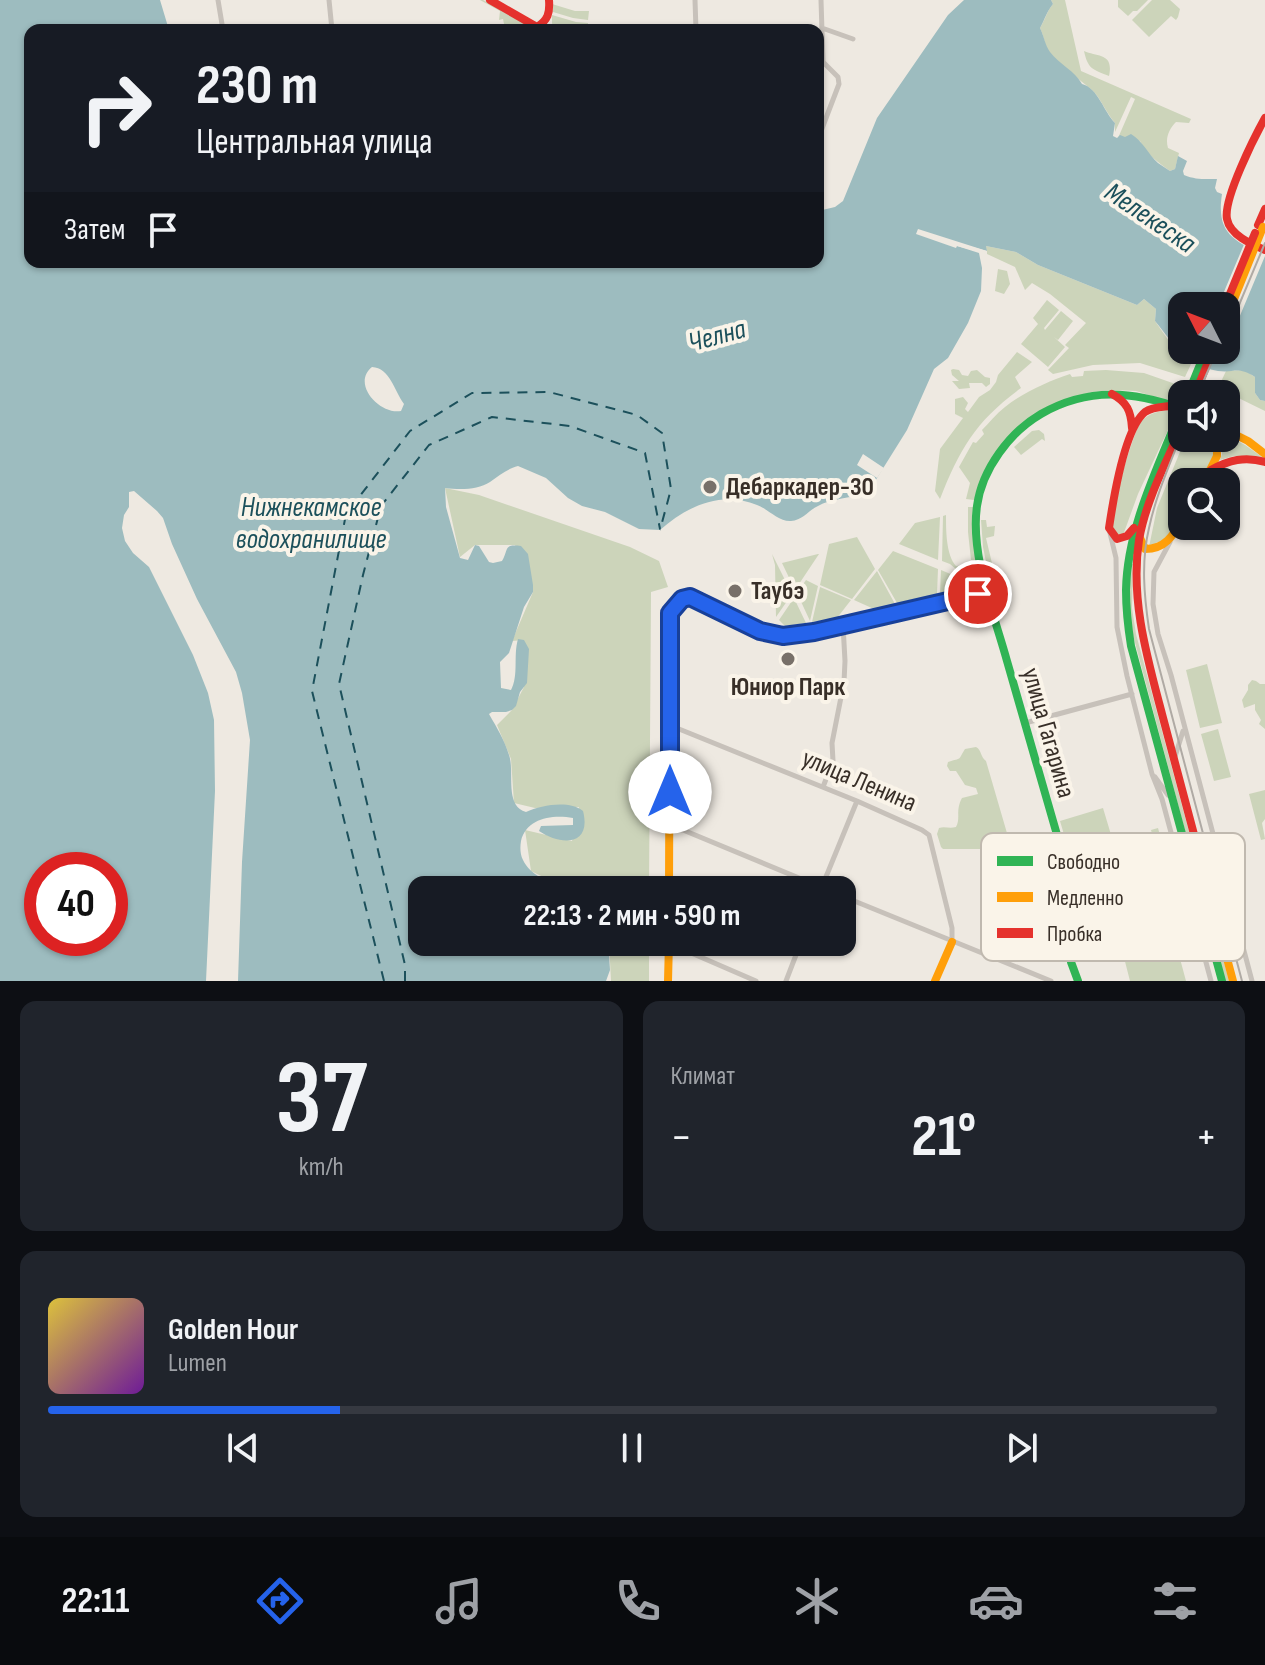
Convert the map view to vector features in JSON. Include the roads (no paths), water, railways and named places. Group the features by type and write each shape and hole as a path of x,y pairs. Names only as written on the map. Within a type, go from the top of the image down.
{"main road":[{"path":"490,0 530,24"},
{"path":"544,24 550,13 549,0"},
{"path":"1265,118 1227,203 1227,218 1236,232 1265,250"},
{"path":"1257,135 1265,126"},
{"path":"1236,292 1265,209"},
{"path":"1231,292 1262,225"},
{"path":"1108,393 1121,399 1132,416 1132,430 1115,488 1109,528 1117,539 1129,536 1134,528"},
{"name":"улица Гагарина","path":"1056,833 987,592 976,523 977,502 986,477 1004,445 1041,413 1089,394 1143,396 1168,403"},
{"path":"1132,430 1149,410 1168,407"},
{"path":"1240,437 1265,454"},
{"path":"1168,450 1143,501 1134,528 1125,594 1125,619 1182,833"},
{"path":"1169,452 1140,538 1136,578 1138,617 1193,833"},
{"path":"1214,468 1235,458 1249,457 1265,462"},
{"path":"1140,538 1145,549 1151,550 1169,540"},
{"path":"669,876 670,613 682,599 690,597 760,631 780,636 814,632 987,592"},
{"path":"935,981 952,942"},
{"path":"668,956 668,981"},
{"name":"улица Гагарина","path":"1071,961 1078,981"},
{"path":"1217,961 1222,981"},
{"path":"1228,961 1233,981"}],"street":[{"path":"218,0 222,24"},
{"path":"329,0 331,24"},
{"path":"695,0 696,24"},
{"path":"821,0 822,24"},
{"path":"824,29 853,39"},
{"path":"824,63 838,77 839,84 824,123"},
{"path":"1109,528 1116,558 1117,627 1152,774 1171,833"},
{"path":"1171,540 1154,572 1154,607 1158,634 1212,833"},
{"path":"1117,606 1130,550"},
{"path":"1151,550 1158,555 1159,562"},
{"path":"823,787 833,761 832,743 844,682 843,625"},
{"path":"1024,723 1132,694"},
{"name":"улица Ленина","path":"670,727 857,801 929,835 952,928 952,942"},
{"path":"1174,761 1184,727"},
{"path":"1152,774 1165,788 1174,805"},
{"path":"828,876 857,801"},
{"path":"670,827 792,876"},
{"path":"856,902 981,953"},
{"path":"1245,954 1252,981"},
{"path":"698,956 756,981"},
{"path":"786,981 796,956"},
{"path":"1000,961 1051,981"},
{"path":"1206,961 1211,981"}],"water":[{"name":"Нижнекамское водохранилище","path":"0,0 160,0 167,24 24,24 24,268 824,268 824,210 843,201 877,118 948,15 964,0 1051,0 1053,4 1040,28 1047,46 1082,84 1097,95 1115,123 1113,136 1117,138 1131,134 1158,163 1170,171 1175,169 1178,156 1187,161 1184,175 1217,179 1215,188 1222,194 1222,218 1229,234 1265,255 1265,401 1255,393 1255,377 1240,371 1218,371 1197,364 1240,364 1240,292 1168,292 1168,337 1155,321 1156,309 1144,299 1137,305 1038,265 1016,252 986,246 987,251 958,243 957,246 979,253 981,291 968,323 948,358 934,369 907,430 867,494 823,504 791,521 744,501 718,500 693,508 660,530 639,529 605,512 582,506 546,478 518,466 480,487 445,488 446,507 460,558 468,560 475,545 493,563 502,561 507,548 511,546 521,546 528,554 533,592 524,607 509,653 500,662 501,688 511,690 518,639 524,640 529,649 527,683 512,710 489,714 509,755 515,803 526,812 547,806 577,808 583,811 585,823 579,837 573,840 556,839 539,831 541,826 573,825 573,818 541,819 528,827 521,841 521,855 538,876 408,876 408,956 609,956 610,970 606,981 238,981 250,740 242,693 236,672 197,599 163,518 134,491 129,492 129,507 122,528 125,541 149,567 193,655 208,693 214,720 215,791 206,981 0,981","holes":["372,367 387,375 404,404 401,411 393,411 377,403 366,389 366,374"]}],"tram line":[{"path":"1240,303 1265,243"},
{"path":"1204,380 1211,364"},
{"path":"1175,452 1159,492 1146,541 1146,604 1149,629 1203,833"},
{"path":"1237,961 1242,981"}],"place":[{"name":"Дебаркадер-30","path":"710,487"},
{"name":"Таубэ","path":"735,591"},
{"name":"Юниор Парк","path":"788,659"}],"water label":[{"name":"Мелекеска","path":"1150,218"},
{"name":"Челна","path":"717,336"}]}
